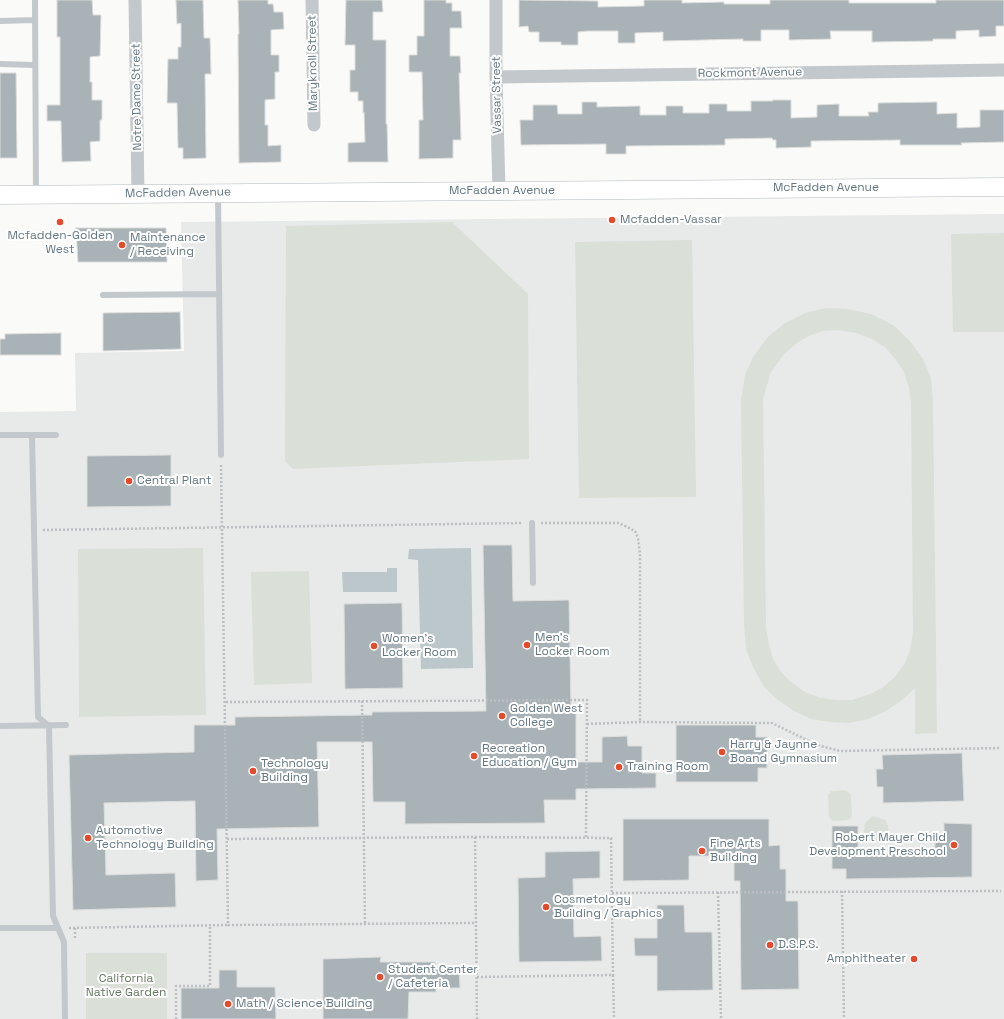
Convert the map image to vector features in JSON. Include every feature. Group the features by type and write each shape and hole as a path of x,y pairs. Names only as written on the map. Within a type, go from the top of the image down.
{"street":[{"name":"Notre Dame Street","path":"135,0 138,194"},
{"name":"Maryknoll Street","path":"312,0 314,125"},
{"name":"Vassar Street","path":"496,0 499,191"},
{"name":"Rockmont Avenue","path":"496,76 1004,70"},
{"name":"McFadden Avenue","path":"0,195 1004,187"}],"lane":[{"path":"35,0 36,194"},
{"path":"0,21 35,20"},
{"path":"0,64 35,65"},
{"path":"218,193 221,455"},
{"path":"104,295 219,294"},
{"path":"32,435 38,717 49,726 53,916 64,942 65,1019"},
{"path":"0,436 56,435"},
{"path":"532,523 533,583"},
{"path":"0,726 66,725"},
{"path":"0,928 58,928"}],"path":[{"path":"221,455 226,702 228,925"},
{"path":"34,530 619,523 635,531 638,538 640,554 640,722"},
{"path":"226,702 587,700 586,838"},
{"path":"362,701 365,924"},
{"path":"587,724 640,722 772,723 817,744 840,751 1000,748"},
{"path":"227,839 475,837 611,838 614,1019"},
{"path":"475,837 477,1019"},
{"path":"612,892 1001,890"},
{"path":"842,891 844,1019"},
{"path":"718,892 721,1019"},
{"path":"58,928 475,923"},
{"path":"176,1019 176,986 210,986 210,926"},
{"path":"476,977 613,975"}],"shaded area":[{"name":"Golden West College","path":"1004,214 1004,1019 0,1019 0,412 76,411 75,353 184,351 181,222"},
{"path":"471,548 473,668 421,669 418,560 408,559 409,549"},
{"path":"387,568 397,568 397,592 343,592 342,572 387,572"}],"green space":[{"path":"452,222 528,294 529,459 293,469 285,461 286,226"},
{"path":"1004,233 1004,332 953,332 951,234"},
{"path":"692,240 696,497 579,498 575,242"},
{"path":"826,308 847,309 871,314 893,325 910,341 923,359 931,378 933,404 937,733 915,734 915,688 901,701 884,712 868,719 849,723 811,719 794,711 778,700 764,687 753,667 746,649 744,624 741,400 745,375 753,357 768,337 785,323 805,313","holes":["839,330 856,333 872,339 886,348 904,372 909,388 911,403 913,632 910,650 905,663 895,677 882,688 870,694 852,700 836,700 821,698 805,692 791,682 780,671 773,659 769,645 766,627 763,399 771,372 784,354 798,342 823,331"]},
{"path":"203,548 206,715 79,717 78,549"},
{"path":"309,571 312,683 254,685 251,572"},
{"path":"846,790 851,795 852,815 850,819 831,820 829,816 828,795 831,791"},
{"path":"873,816 885,820 888,826 889,840 883,839 881,843 872,842 866,839 864,832 865,823"},
{"name":"California Native Garden","path":"86,953 167,953 167,1019 86,1019"}],"building":[{"path":"57,0 92,0 93,15 101,15 100,56 90,57 90,82 92,82 92,100 102,100 102,120 100,120 100,141 90,142 91,161 62,162 61,121 47,121 47,105 60,105 60,37 57,37"},
{"path":"176,0 203,0 204,38 210,38 211,74 205,74 206,158 183,159 183,148 178,148 177,103 167,103 168,59 178,59 178,47 181,47 181,23 177,24"},
{"path":"238,0 268,0 268,4 273,4 274,12 283,12 284,29 271,30 271,55 279,55 279,72 275,72 275,99 265,100 265,125 268,125 268,146 281,145 281,162 239,163"},
{"path":"346,0 382,0 383,12 373,12 373,40 386,40 386,124 388,162 348,162 348,143 365,142 363,101 358,101 358,92 350,92 350,70 355,70 355,45 345,45"},
{"path":"424,0 446,0 446,3 452,3 452,11 461,11 462,28 450,28 450,56 460,56 461,73 459,73 461,140 453,140 453,158 419,159 419,120 423,120 422,72 409,72 409,55 417,55 417,36 424,36"},
{"path":"519,0 598,1 598,7 644,6 644,0 682,0 682,3 724,2 724,4 770,4 770,0 849,0 849,3 936,3 936,0 1004,0 1004,26 996,26 996,36 979,37 979,30 956,31 956,39 872,42 872,31 830,31 831,39 789,40 789,30 761,30 761,41 743,41 743,39 663,41 663,32 635,33 635,43 618,43 618,31 588,31 578,32 578,45 561,45 561,42 539,42 539,32 529,32 528,26 519,27"},
{"path":"0,73 16,73 17,158 0,158"},
{"path":"791,100 791,118 817,117 817,105 839,104 839,116 869,116 868,112 878,112 878,103 937,102 937,114 957,113 957,128 980,127 980,110 1004,110 1004,142 961,143 962,145 900,145 900,140 811,141 811,147 776,148 776,140 773,140 772,138 725,139 725,145 626,146 626,154 606,154 606,144 521,145 520,120 533,120 533,105 557,105 558,114 582,114 582,102 597,102 597,107 640,106 640,115 666,115 666,106 683,106 683,113 709,113 709,104 727,104 727,111 751,111 751,101"},
{"name":"Maintenance / Receiving","path":"76,228 166,228 167,262 78,262"},
{"path":"180,312 181,349 103,351 103,313"},
{"path":"61,333 61,355 0,355 0,339 5,339 5,334"},
{"name":"Central Plant","path":"171,455 171,506 87,507 87,456"},
{"path":"483,545 512,545 513,601 569,600 571,710 576,710 576,762 602,762 602,737 627,736 628,746 642,746 642,773 656,773 656,788 576,789 576,800 544,800 545,823 405,824 405,802 373,802 372,742 317,742 319,827 217,829 218,880 196,881 195,801 104,803 106,875 175,873 176,907 73,910 69,755 194,752 194,725 235,725 235,717 372,715 372,712 486,711"},
{"name":"Women's Locker Room","path":"402,603 403,688 345,689 344,604"},
{"name":"Harry & Jaynne Boand Gymnasium","path":"676,725 756,725 756,737 767,737 767,768 758,768 758,782 676,782"},
{"path":"962,753 964,801 883,803 883,787 877,787 876,769 883,769 882,755"},
{"path":"623,819 769,819 769,846 780,845 780,869 786,869 786,901 798,901 799,989 741,990 740,881 734,881 734,856 689,856 689,880 623,881"},
{"name":"Robert Mayer Child Development Preschool","path":"944,823 972,824 972,877 846,879 846,869 832,869 832,826 858,826 858,854 935,854 935,837 944,836"},
{"name":"Cosmetology Building / Graphics","path":"600,851 600,878 573,879 574,937 601,936 602,961 519,962 518,878 545,877 545,852"},
{"path":"657,905 684,905 685,932 712,932 713,990 657,991 657,956 635,956 634,938 657,938"},
{"name":"Student Center / Cafeteria","path":"381,957 380,962 435,962 436,969 459,969 460,988 436,988 436,992 409,992 408,1019 323,1019 323,959"},
{"name":"Math / Science Building","path":"219,970 237,970 237,987 275,987 276,1019 181,1019 181,988 219,988"}],"place":[{"name":"Mcfadden-Vassar","path":"612,220"},
{"name":"Mcfadden-Golden West","path":"60,222"},
{"name":"Maintenance / Receiving","path":"122,245"},
{"name":"Central Plant","path":"129,481"},
{"name":"Men's Locker Room","path":"527,645"},
{"name":"Women's Locker Room","path":"374,646"},
{"name":"Golden West College","path":"502,716"},
{"name":"Harry & Jaynne Boand Gymnasium","path":"722,752"},
{"name":"Recreation Education / Gym","path":"474,756"},
{"name":"Training Room","path":"619,767"},
{"name":"Technology Building","path":"253,771"},
{"name":"Automotive Technology Building","path":"88,838"},
{"name":"Robert Mayer Child Development Preschool","path":"954,845"},
{"name":"Fine Arts Building","path":"702,851"},
{"name":"Cosmetology Building / Graphics","path":"546,907"},
{"name":"D.S.P.S.","path":"770,945"},
{"name":"Amphitheater","path":"914,959"},
{"name":"Student Center / Cafeteria","path":"380,977"},
{"name":"Math / Science Building","path":"228,1004"}]}
